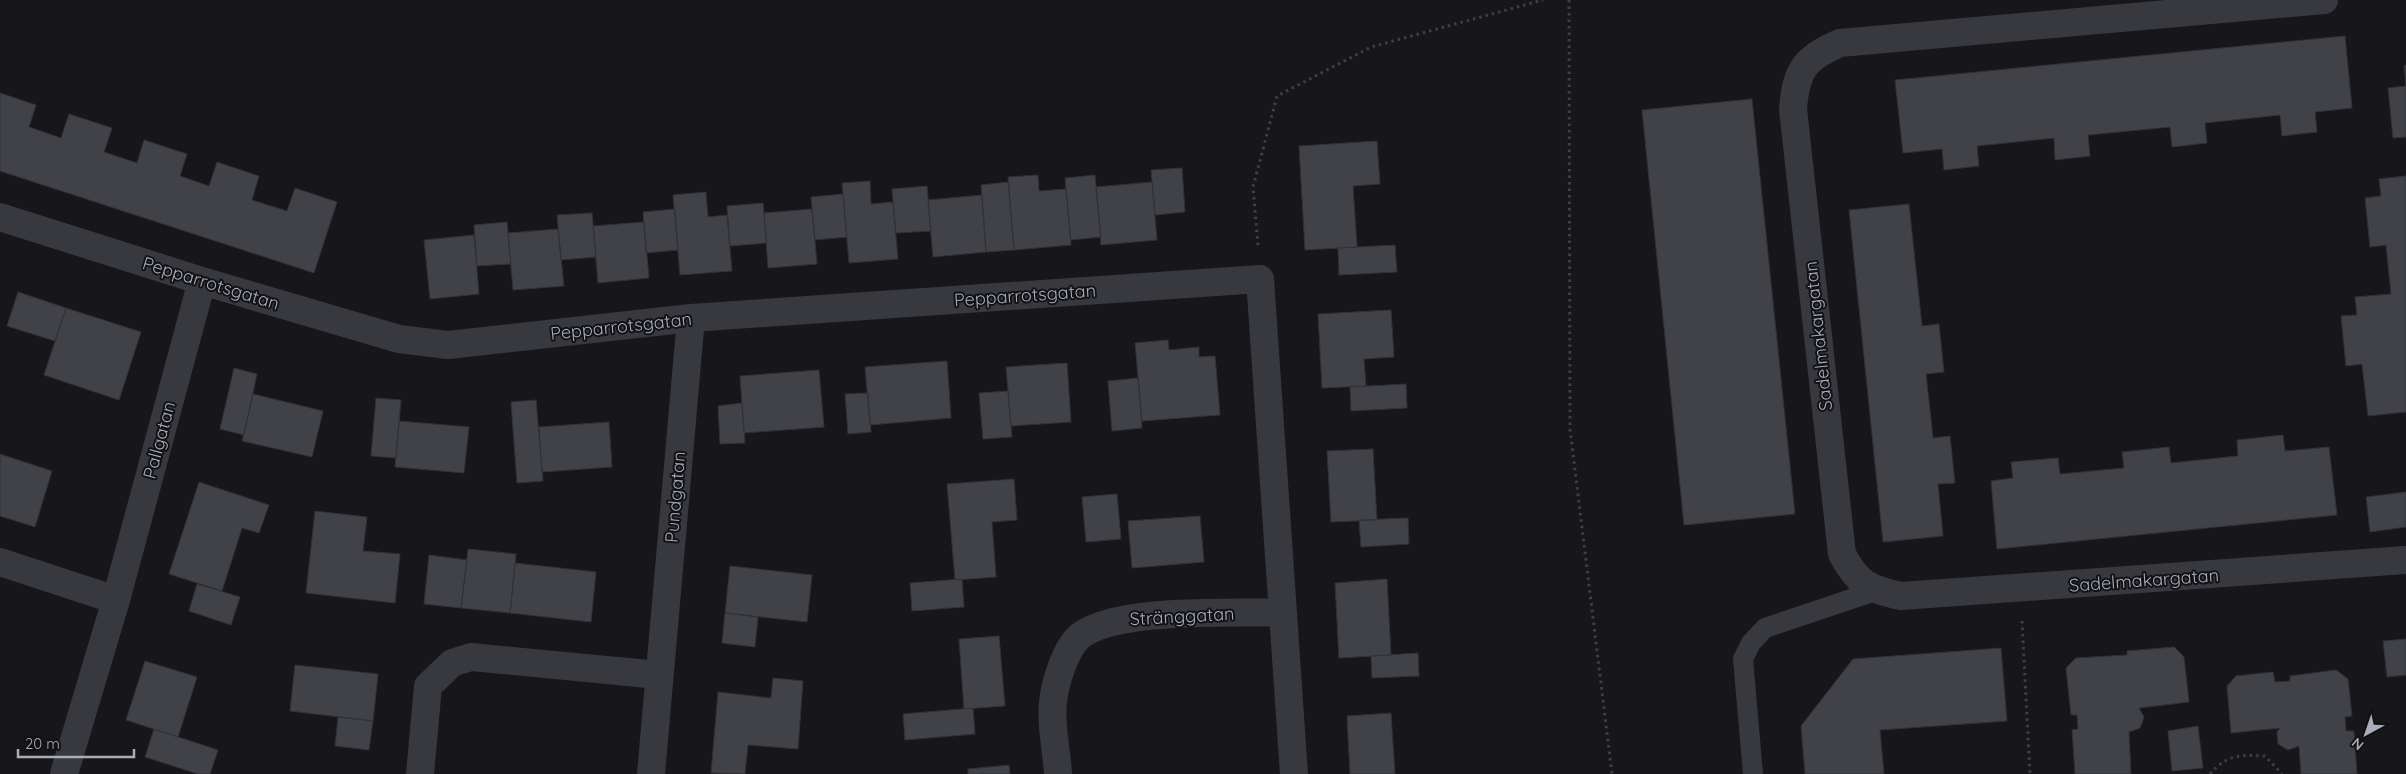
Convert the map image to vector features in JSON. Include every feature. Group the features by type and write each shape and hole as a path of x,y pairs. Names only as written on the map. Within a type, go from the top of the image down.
{"street":[{"name":"Sadelmakargatan","path":"2324,0 1840,43 1818,52 1803,67 1795,87 1793,109 1842,554 1853,575 1875,591 1901,596 2406,560"},
{"name":"Pepparrotsgatan","path":"0,217 202,281 399,339 448,345 691,318 1260,279"},
{"path":"1260,279 1294,774"},
{"name":"Pallgatan","path":"64,774 116,600 202,281"},
{"name":"Pundgatan","path":"652,774 691,318"},
{"path":"0,562 116,600"},
{"name":"Stränggatan","path":"1058,774 1052,703 1062,663 1080,637 1104,624 1133,616 1282,612"},
{"path":"420,774 428,686 452,663 471,657 659,675"}],"lane":[{"path":"1753,774 1743,659 1751,643 1765,628 1875,591"}],"path":[{"path":"1260,279 1253,187 1277,96 1371,48 1543,0"},
{"path":"1569,0 1570,429 1612,774"},
{"path":"2020,588 2030,774"},
{"path":"2210,774 2216,766 2235,755 2265,756 2282,774"}],"building":[{"path":"2345,36 2352,108 2315,112 2317,132 2282,136 2280,115 2205,123 2207,143 2172,147 2170,127 2088,135 2090,156 2055,160 2054,138 1977,146 1979,166 1944,170 1942,149 1903,153 1895,80"},
{"path":"2406,65 2406,86 2404,66"},
{"path":"2406,86 2406,137 2393,138 2388,88"},
{"path":"0,93 36,105 29,127 61,138 69,114 112,128 104,152 137,163 144,140 187,154 180,176 209,186 217,162 259,176 252,200 287,211 295,188 337,202 314,273 0,171"},
{"path":"1752,99 1795,514 1684,525 1642,110"},
{"path":"1377,141 1380,184 1353,186 1357,247 1305,250 1299,146"},
{"path":"1182,168 1185,212 1155,215 1151,170"},
{"path":"1038,175 1039,191 1066,189 1071,245 1014,250 1008,177"},
{"path":"1095,175 1101,237 1071,240 1065,178"},
{"path":"2406,176 2406,412 2368,416 2362,364 2346,366 2341,316 2357,315 2355,297 2391,294 2386,245 2370,247 2365,198 2381,196 2379,179"},
{"path":"870,181 871,204 893,202 898,259 849,263 842,183"},
{"path":"1008,182 1014,250 986,252 981,185"},
{"path":"1152,182 1157,240 1101,245 1096,187"},
{"path":"927,186 931,231 896,233 892,189"},
{"path":"706,192 708,217 727,215 732,271 680,275 673,195"},
{"path":"843,194 847,237 815,240 811,197"},
{"path":"982,195 986,252 933,257 928,200"},
{"path":"763,203 767,243 730,246 727,206"},
{"path":"1909,204 1922,326 1939,324 1944,372 1926,374 1933,438 1950,436 1955,483 1938,484 1943,536 1883,542 1849,210"},
{"path":"675,209 678,250 646,253 643,212"},
{"path":"812,209 817,264 768,268 764,213"},
{"path":"592,213 596,257 561,260 557,215"},
{"path":"507,222 511,264 477,266 474,225"},
{"path":"644,222 649,278 598,283 593,226"},
{"path":"558,229 564,286 513,290 508,233"},
{"path":"474,235 479,294 430,299 424,240"},
{"path":"1395,245 1397,272 1339,275 1338,248"},
{"path":"18,292 66,308 55,341 7,326"},
{"path":"66,308 141,332 119,400 44,375"},
{"path":"1391,310 1394,357 1364,359 1366,386 1322,388 1318,314"},
{"path":"1168,340 1169,350 1199,347 1199,357 1215,356 1220,415 1142,421 1135,343"},
{"path":"947,361 951,418 870,425 865,367"},
{"path":"1067,363 1071,422 1011,426 1006,367"},
{"path":"234,368 257,374 244,435 220,429"},
{"path":"819,370 824,427 744,433 740,376"},
{"path":"1138,378 1142,428 1112,431 1108,381"},
{"path":"1406,384 1407,408 1351,411 1350,387"},
{"path":"1008,391 1012,437 983,439 979,393"},
{"path":"868,393 871,432 848,434 845,394"},
{"path":"253,394 323,411 312,457 242,441"},
{"path":"376,398 401,400 396,458 371,456"},
{"path":"536,400 543,481 517,483 511,402"},
{"path":"742,403 745,443 720,444 718,406"},
{"path":"399,421 469,427 464,473 395,467"},
{"path":"609,422 612,467 542,472 539,427"},
{"path":"2283,435 2285,451 2329,447 2337,515 1997,549 1991,481 2013,478 2011,462 2058,458 2060,474 2124,468 2122,452 2169,447 2171,463 2238,456 2237,440"},
{"path":"1373,449 1377,520 1331,522 1327,451"},
{"path":"0,454 52,471 35,527 0,516"},
{"path":"1014,479 1017,520 992,522 996,577 955,580 947,484"},
{"path":"199,482 269,505 259,533 242,528 222,591 169,574"},
{"path":"2406,492 2406,527 2370,532 2366,497"},
{"path":"1117,494 1121,539 1086,542 1082,497"},
{"path":"315,511 367,517 363,551 400,554 395,603 306,593"},
{"path":"1200,516 1204,562 1132,568 1128,521"},
{"path":"1408,518 1409,544 1361,547 1359,520"},
{"path":"468,549 516,554 510,613 461,608"},
{"path":"429,555 467,560 461,608 424,604"},
{"path":"515,563 596,572 591,622 510,613"},
{"path":"730,566 812,575 807,622 725,613"},
{"path":"962,579 964,607 912,611 910,583"},
{"path":"1387,579 1391,655 1339,658 1335,583"},
{"path":"197,584 240,597 231,625 189,611"},
{"path":"725,613 758,617 755,647 722,643"},
{"path":"999,636 1005,706 964,709 959,639"},
{"path":"2406,639 2406,675 2387,677 2383,641"},
{"path":"2174,647 2184,657 2189,702 2139,708 2144,717 2140,728 2129,732 2131,774 2075,774 2072,730 2078,729 2077,715 2071,715 2066,668 2076,658 2127,655 2127,651"},
{"path":"2001,648 2007,721 1880,730 1884,774 1805,774 1801,726 1853,659"},
{"path":"1418,653 1419,676 1372,678 1371,656"},
{"path":"145,661 197,677 178,737 126,720"},
{"path":"295,665 378,674 373,721 290,711"},
{"path":"2336,670 2348,679 2352,716 2345,717 2346,731 2354,731 2357,774 2301,774 2299,746 2288,750 2278,744 2277,732 2280,728 2231,733 2227,686 2236,676 2273,672 2275,682 2290,681 2290,676"},
{"path":"773,678 803,681 798,749 748,745 745,774 711,773 718,692 771,698"},
{"path":"973,708 975,734 905,740 903,714"},
{"path":"1391,713 1395,774 1350,774 1347,716"},
{"path":"338,717 373,721 369,750 335,746"},
{"path":"2198,726 2203,768 2172,771 2168,731"},
{"path":"154,729 218,750 210,774 198,774 145,757"},
{"path":"1009,765 1010,774 968,774 968,769"}]}
